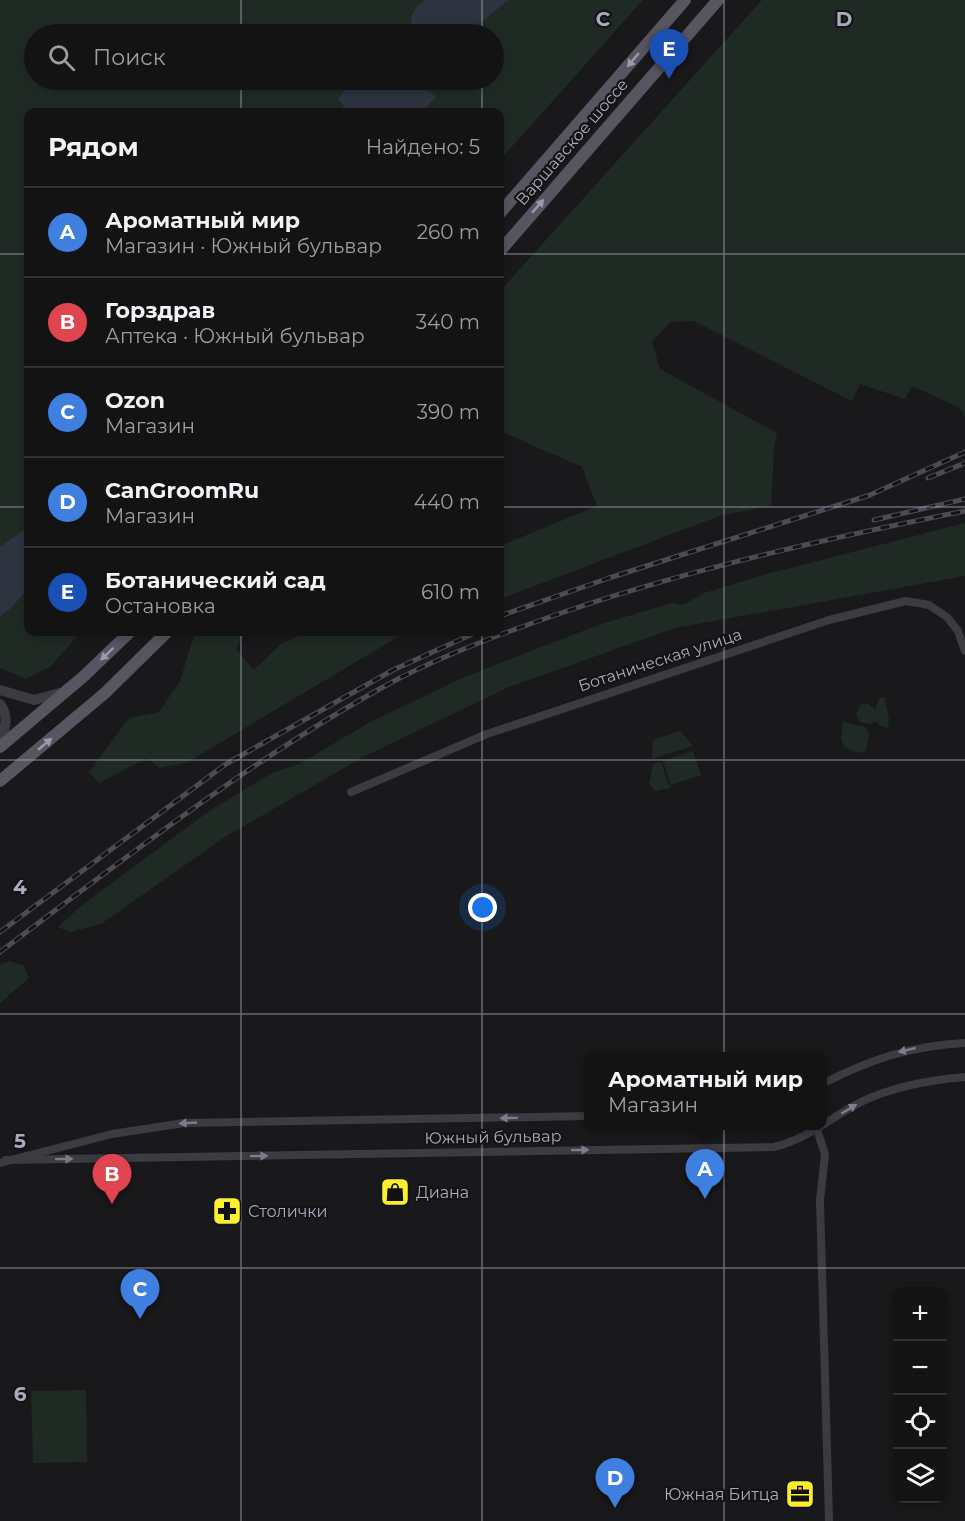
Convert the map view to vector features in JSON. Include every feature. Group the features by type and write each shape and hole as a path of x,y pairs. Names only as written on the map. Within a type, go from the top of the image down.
{"main road":[{"name":"Варшавское шоссе","path":"504,208 685,0"},
{"name":"Варшавское шоссе","path":"504,246 717,0"},
{"path":"0,747 84,676 126,636"},
{"path":"0,781 105,693 163,636"}],"street":[{"name":"Ботаническая улица","path":"351,792 487,734 829,620 906,601 929,605 947,616 958,631 965,651"},
{"path":"0,690 26,699 41,700 61,692 84,676"},
{"path":"0,704 6,722 0,739"},
{"path":"827,1081 863,1063 888,1055 928,1045 965,1043"},
{"name":"Южный бульвар","path":"827,1124 861,1102 898,1087 965,1077"},
{"name":"Южный бульвар","path":"3,1162 112,1134 183,1123 584,1116"},
{"path":"817,1130 825,1154 820,1201 829,1521"},
{"name":"Южный бульвар","path":"3,1162 774,1147 817,1130"}],"shaded area":[{"path":"0,0 643,0 504,156 504,108 24,108 24,636 77,636 50,667 26,679 0,668"},
{"path":"762,0 965,0 965,416 960,408 912,386 905,399 860,384 852,401 694,321 670,322 652,342 660,369 777,433 771,506 722,515 504,597 504,544 597,506 582,467 504,433 504,287"},
{"path":"965,523 965,576 675,628 509,687 365,756 225,837 101,924 70,932 58,927 81,906 208,812 272,773 299,764 372,721 467,676 601,624 672,603 683,605 704,593 763,575"},
{"path":"194,636 242,636 236,649 254,670 281,644 298,636 401,636 186,763 159,768 147,758 99,783 89,772 129,718 159,712 180,681"},
{"path":"884,697 889,718 888,728 880,726 876,721 870,724 859,722 856,714 860,705 867,703 875,710 879,698"},
{"path":"843,722 865,727 869,734 866,751 857,753 845,747 841,740"},
{"path":"680,731 693,746 652,759 653,740"},
{"path":"693,751 701,775 671,785 663,761"},
{"path":"661,762 670,788 656,791 649,784 653,764"},
{"path":"10,961 24,966 29,978 0,1003 0,965"},
{"path":"86,1390 87,1462 33,1463 31,1391"}],"water":[{"path":"425,0 509,0 478,24 412,24 413,12"},
{"path":"345,90 427,90 436,97 426,108 341,108 344,105 338,99"},
{"path":"24,530 24,593 0,616 0,547"}],"railway":[{"path":"504,615 609,578 870,495 965,452"},
{"path":"928,478 965,463"},
{"path":"874,520 965,499"},
{"path":"504,634 616,595 715,567 965,511"},
{"path":"0,932 226,764 393,670 468,636"},
{"path":"0,952 193,808 293,741 396,680 437,660 497,636"}],"place":[{"name":"Ботанический сад","path":"669,79"},
{"name":"Диана","path":"395,1192"},
{"name":"Ароматный мир","path":"705,1199"},
{"name":"Горздрав","path":"112,1204"},
{"name":"Столички","path":"227,1211"},
{"name":"Ozon","path":"140,1319"},
{"name":"Южная Битца","path":"800,1494"},
{"name":"CanGroomRu","path":"615,1508"}]}
